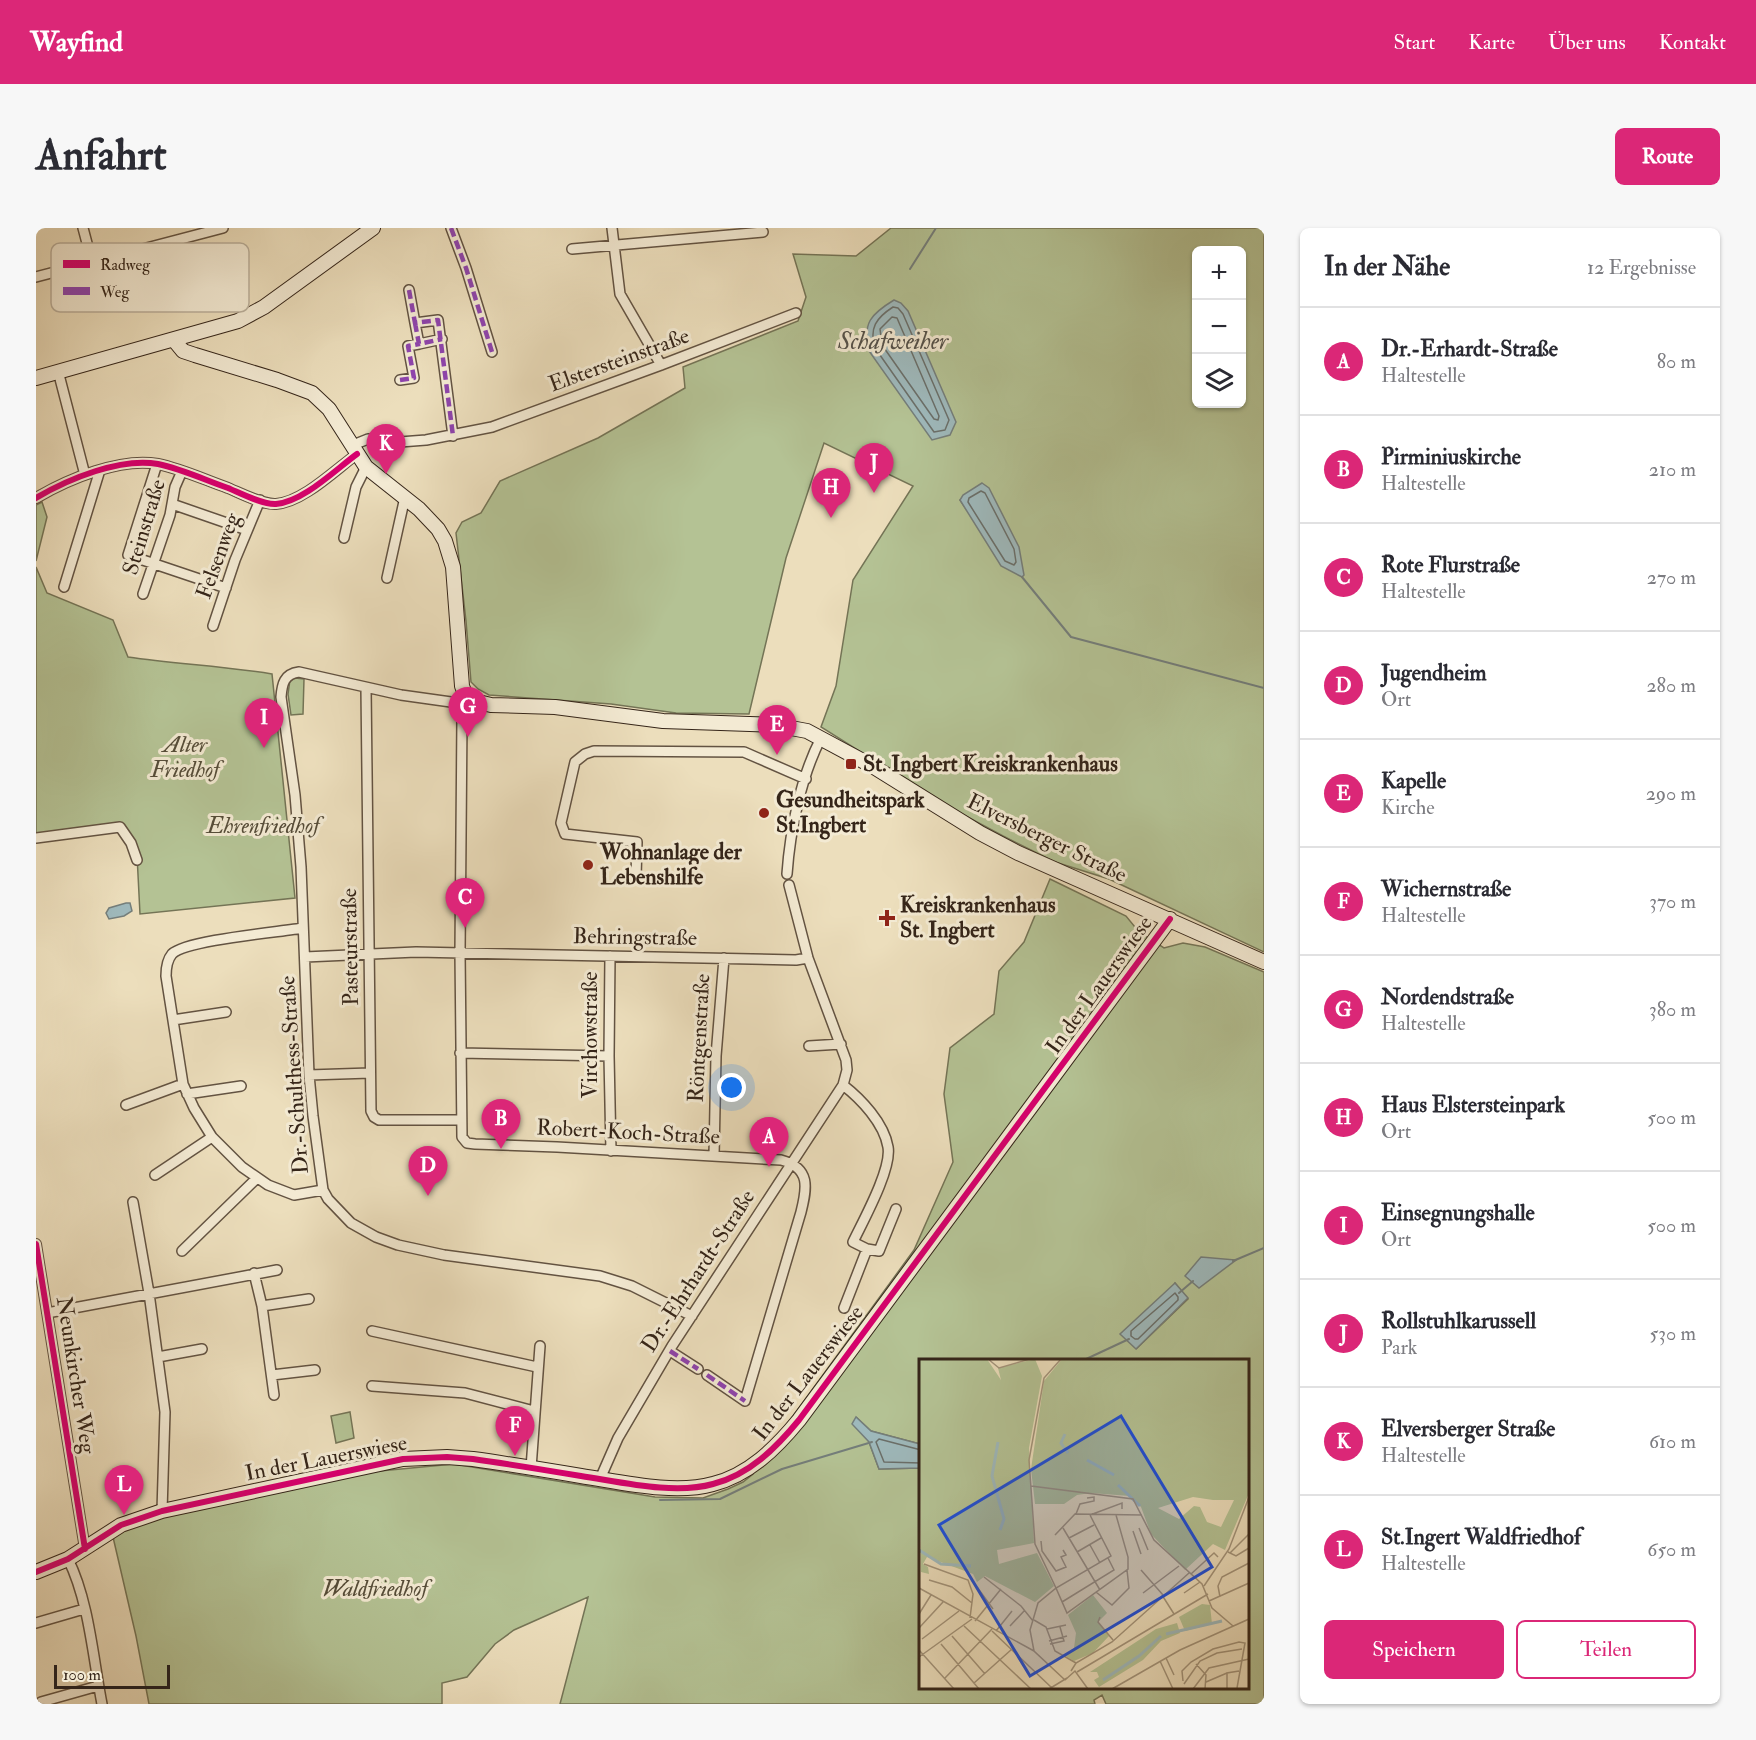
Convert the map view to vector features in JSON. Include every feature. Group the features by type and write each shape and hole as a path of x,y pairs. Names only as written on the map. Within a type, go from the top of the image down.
{"street":[{"path":"82,228 86,243"},
{"path":"166,243 224,228"},
{"path":"36,378 212,330 251,315 373,228"},
{"path":"451,228 492,352"},
{"path":"612,228 620,294 661,365"},
{"path":"572,249 763,232"},
{"path":"36,277 51,273"},
{"path":"409,290 419,344"},
{"name":"Elstersteinstraße","path":"355,449 368,439 410,442 483,430 796,313"},
{"path":"415,323 438,320 453,436"},
{"path":"400,380 414,378 408,345 442,339"},
{"path":"174,340 183,351 312,393 329,409 366,467 405,497 438,529 453,567 462,686 470,700"},
{"path":"58,371 85,475"},
{"path":"36,498 100,470 126,464 157,464 275,504 292,499 314,486 355,449"},
{"path":"157,464 127,553 129,556 154,565 226,588"},
{"path":"344,538 356,487 366,467"},
{"path":"64,587 100,470"},
{"name":"Steinstraße","path":"143,594 182,471"},
{"path":"387,578 405,497"},
{"name":"Felsenweg","path":"213,626 260,500"},
{"path":"172,504 247,530"},
{"name":"Dr.-Schulthess-Straße","path":"366,688 299,672 292,673 285,679 281,697 295,795 301,867 309,1075 323,1190 328,1199 351,1223 364,1232 386,1241 444,1255 600,1276 632,1286 692,1316"},
{"path":"366,688 458,704 470,700"},
{"name":"Pasteurstraße","path":"366,688 372,1111 374,1117 379,1120 461,1120"},
{"path":"461,1120 462,718 470,700"},
{"name":"Elversberger Straße","path":"470,700 491,705 555,707 663,721 775,725 798,728 874,767 980,833 1054,870 1264,962"},
{"path":"787,874 793,828 813,755 821,738"},
{"path":"671,880 647,880 636,877 637,842 564,834 561,823 575,762 585,754 594,751 744,752 806,779"},
{"path":"36,838 120,827 131,843 137,860"},
{"path":"789,885 808,958 841,1044 847,1070 843,1085 872,1112 888,1146 885,1168 877,1190 853,1242 867,1249 879,1251 896,1209"},
{"name":"In der Lauerswiese","path":"36,1572 68,1559 121,1525 162,1511 403,1459 447,1456 600,1479 680,1488 726,1480 758,1462 784,1439 1170,919"},
{"path":"303,928 189,946 176,951 168,961 166,969 183,1084 201,1123 242,1167 268,1185 294,1195 323,1190"},
{"name":"Behringstraße","path":"305,957 370,953 796,960 808,958"},
{"name":"Virchowstraße","path":"610,956 611,1151"},
{"name":"Röntgenstraße","path":"714,1156 716,1056 724,958"},
{"path":"173,1020 226,1012"},
{"path":"809,1046 841,1044"},
{"path":"460,1053 609,1056"},
{"path":"309,1075 370,1073"},
{"path":"126,1105 183,1084"},
{"name":"Dr.-Ehrhardt-Straße","path":"600,1479 618,1438 670,1351 843,1085"},
{"path":"187,1094 241,1086"},
{"name":"Robert-Koch-Straße","path":"461,1120 464,1141 475,1144 781,1160 790,1164"},
{"path":"155,1175 212,1137"},
{"path":"707,1375 745,1401 804,1198 806,1184 803,1175 790,1164"},
{"path":"182,1251 257,1178"},
{"path":"133,1202 149,1293 165,1412 162,1511"},
{"name":"Neunkircher Weg","path":"36,1244 43,1310 85,1549"},
{"path":"844,1308 867,1249"},
{"path":"43,1310 277,1270"},
{"path":"254,1273 262,1306 274,1395"},
{"path":"262,1306 309,1299"},
{"path":"372,1331 537,1367"},
{"path":"531,1468 540,1346"},
{"path":"158,1357 202,1349"},
{"path":"670,1351 699,1369"},
{"path":"272,1375 315,1370"},
{"path":"372,1386 465,1394 534,1411"},
{"path":"68,1559 76,1574 102,1704"},
{"path":"36,1623 84,1610"},
{"path":"41,1702 98,1686"}],"green space":[{"path":"891,228 1264,228 1264,952 1109,879 1055,862 1003,836 947,806 821,727 836,686 853,580 913,486 824,443 786,558 749,714 676,713 611,704 489,695 471,682 456,533 462,522 481,513 500,481 598,438 685,388 683,367 798,321 806,297 793,254 856,256","holes":["989,488 966,509 960,500"]},
{"path":"42,502 47,517 36,561 36,505"},
{"name":"Alter Friedhof","path":"36,567 47,593 113,620 128,657 272,674 295,898 140,914 137,855 121,826 36,837"},
{"path":"304,679 303,714 291,715 288,694 290,680"},
{"name":"Waldfriedhof","path":"1050,879 1126,916 1139,932 1164,948 1183,943 1205,947 1264,972 1264,1704 1106,1704 1102,1695 1094,1700 1095,1704 560,1704 588,1597 514,1630 495,1644 467,1677 442,1683 442,1704 149,1704 113,1537 125,1530 159,1518 369,1472 454,1464 655,1497 703,1498 743,1482 753,1474 754,1459 785,1427 914,1250 953,1162 944,1094 950,1048 994,1014 999,971 1024,942","holes":["1175,1283 1188,1299 1136,1349"]},
{"path":"350,1412 354,1438 336,1443 331,1416"}],"water":[{"name":"Schafweiher","path":"894,300 901,303 908,311 956,422 950,435 932,440 869,351 867,333 870,320 879,310"},
{"path":"982,483 989,488 1019,547 1024,575 1022,577 1001,566 960,500 963,495"},
{"path":"130,903 132,911 124,916 109,919 106,913 109,908"},
{"path":"1201,1257 1236,1260 1199,1288 1185,1276"},
{"path":"1175,1283 1188,1298 1136,1349 1120,1334"},
{"path":"856,1417 871,1431 919,1444 919,1468 879,1469 869,1442 852,1424"}],"waterway":[{"path":"910,269 936,228"},
{"path":"1022,577 1071,637 1264,688"},
{"path":"1233,1261 1264,1248"},
{"path":"1179,1293 1193,1281"},
{"path":"1086,1359 1129,1339"},
{"path":"660,1500 720,1499 782,1469 872,1442"}],"marked path":[{"path":"451,228 492,352"},
{"path":"409,290 415,323 438,320 453,436"},
{"path":"415,323 419,344 442,339"},
{"path":"400,380 414,378 408,346 419,344"},
{"path":"670,1351 698,1369"},
{"path":"707,1375 745,1401"}],"cycle path":[{"path":"36,498 95,471 143,463 176,469 258,501 276,504 308,492 357,454"},
{"path":"36,1572 68,1559 121,1525 162,1511 403,1459 447,1457 473,1459 665,1488 698,1487 726,1480 738,1474 761,1459 799,1420 1170,919"},
{"path":"36,1244 85,1549"}],"place":[{"name":"Elversberger Straße","path":"386,474"},
{"name":"Rollstuhlkarussell","path":"874,493"},
{"name":"Haus Elstersteinpark","path":"831,518"},
{"name":"Nordendstraße","path":"468,737"},
{"name":"Einsegnungshalle","path":"264,748"},
{"name":"Kapelle","path":"777,755"},
{"name":"St. Ingbert Kreiskrankenhaus","path":"851,764"},
{"name":"Gesundheitspark St.Ingbert","path":"764,813"},
{"name":"Wohnanlage der Lebenshilfe","path":"588,865"},
{"name":"Kreiskrankenhaus St. Ingbert","path":"887,918"},
{"name":"Rote Flurstraße","path":"465,928"},
{"name":"Pirminiuskirche","path":"501,1149"},
{"name":"Dr.-Erhardt-Straße","path":"769,1167"},
{"name":"Jugendheim","path":"428,1196"},
{"name":"Wichernstraße","path":"515,1456"},
{"name":"St.Ingert Waldfriedhof","path":"124,1515"}],"park label":[{"name":"Ehrenfriedhof","path":"263,826"}]}
